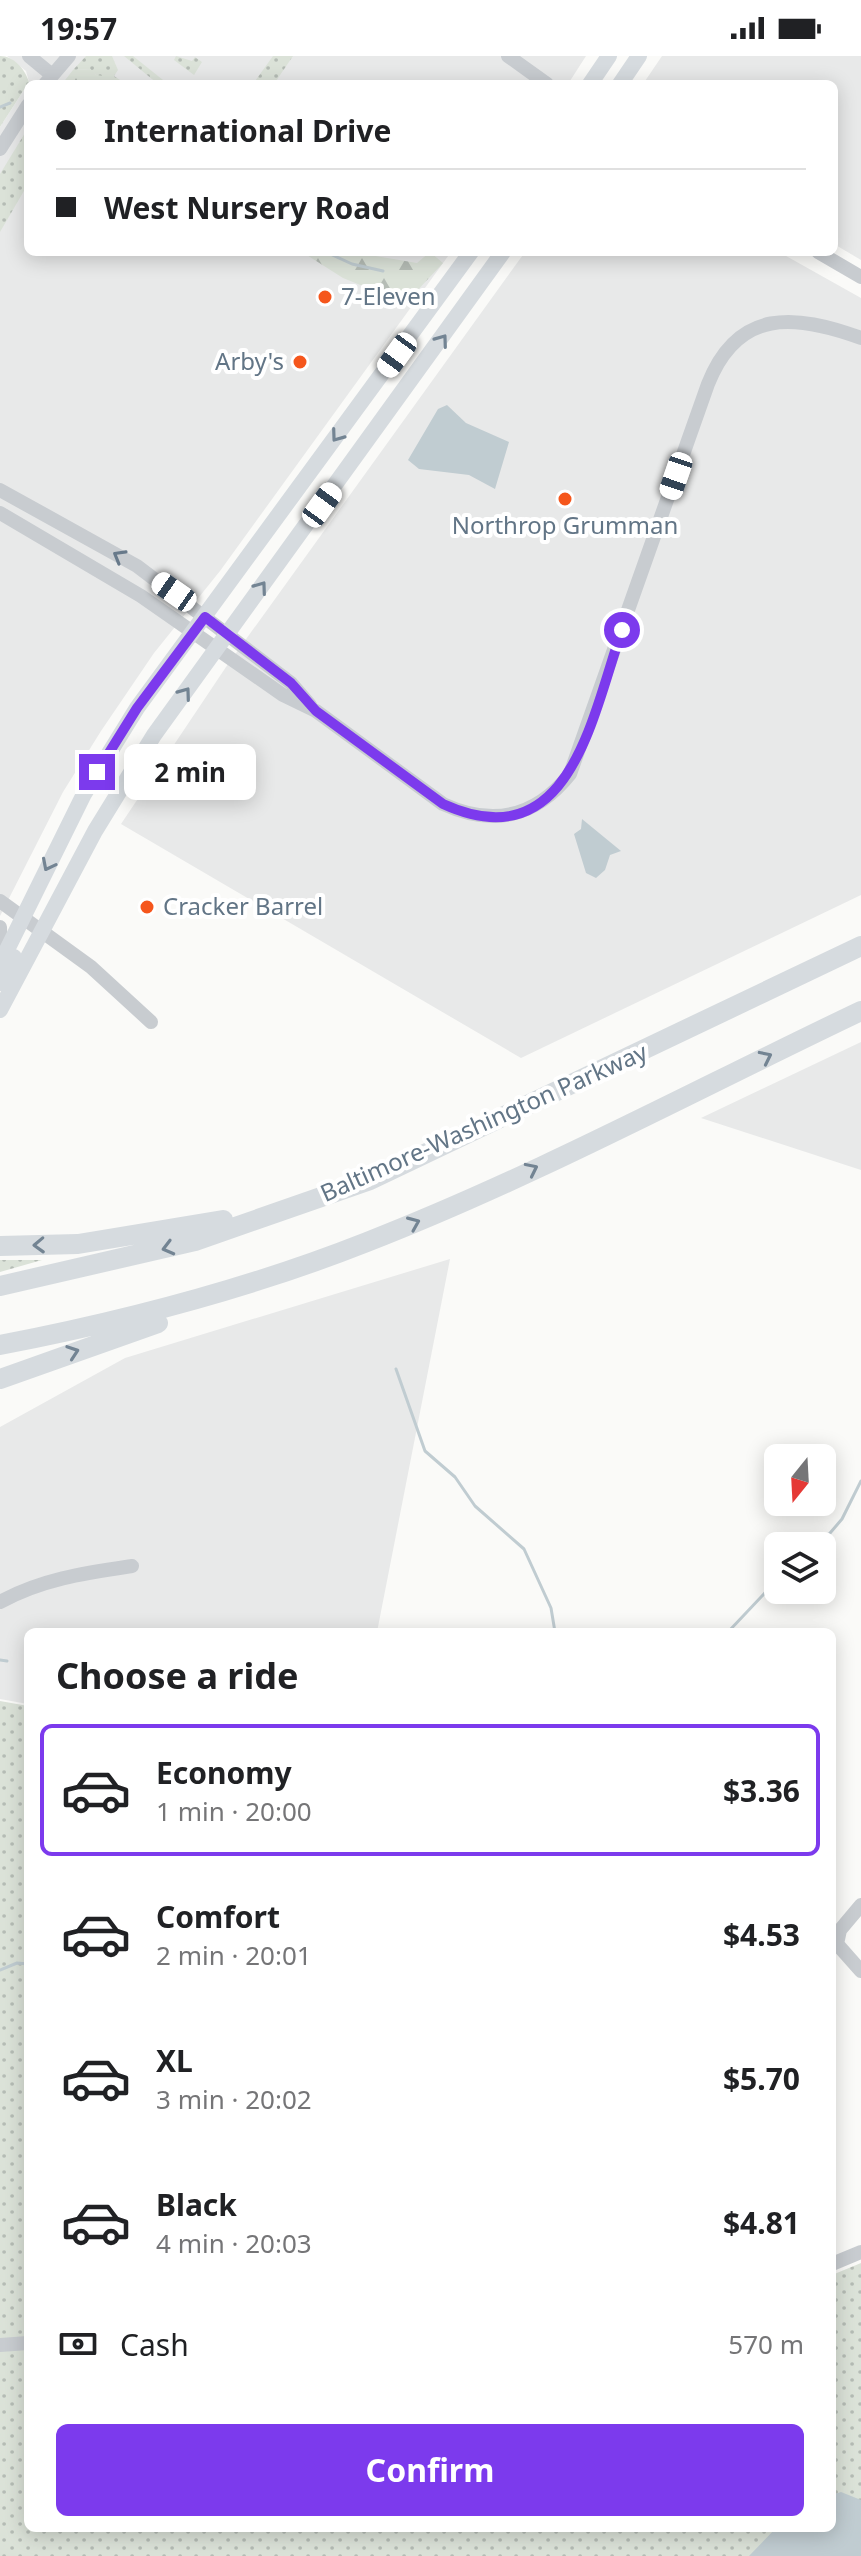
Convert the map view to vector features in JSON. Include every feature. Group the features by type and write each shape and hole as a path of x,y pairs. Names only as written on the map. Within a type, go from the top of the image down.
{"highway":[{"name":"Baltimore-Washington Parkway","path":"0,1286 114,1262 208,1236 370,1180 861,946"},
{"path":"0,1379 293,1278 478,1195 861,1011"},
{"path":"0,1246 78,1244 229,1219 424,1152"},
{"path":"0,1345 130,1318 209,1297 366,1243"}],"main road":[{"path":"593,80 609,56"},
{"path":"623,80 639,56"},
{"path":"0,963 110,750 468,256"},
{"path":"0,1010 127,777 500,256"},
{"path":"0,983 25,936 22,916"}],"street":[{"path":"29,56 49,80 69,56"},
{"path":"508,56 541,80"},
{"path":"0,149 24,111"},
{"path":"825,256 861,277"},
{"path":"0,513 141,596 192,635 283,695 316,711 443,804 465,814 503,817 543,802 570,774 708,384 724,350 740,337 777,321 824,325 861,338"},
{"path":"0,490 137,566 291,683 316,711"},
{"path":"0,901 91,967 151,1022"},
{"path":"0,927 0,963"},
{"path":"0,1602 34,1585 64,1576 132,1566"},
{"path":"861,1905 840,1930 837,1944 861,1971"},
{"path":"836,2262 861,2252"},
{"path":"0,2345 24,2343"}],"shaded area":[{"path":"7,56 586,56 571,80 28,80 26,71"},
{"path":"662,56 861,56 861,260 838,246 838,80 646,80"},
{"path":"24,90 24,256 448,256 220,571 154,653 101,731 63,792 0,916 0,127"},
{"name":"Northrop Grumman","path":"522,256 786,256 861,298 861,895 521,1058 121,824 226,667"},
{"path":"447,405 466,423 509,442 495,489 469,475 419,469 408,460 438,409"},
{"path":"582,819 621,851 610,855 605,870 596,878 586,873 574,834 581,829"},
{"path":"861,1042 861,1170 701,1118"},
{"path":"450,1259 378,1628 24,1628 24,1703 0,1699 0,1427 125,1358"},
{"path":"841,2492 861,2500 861,2556 749,2556 772,2532 836,2532 836,2494"}],"green space":[{"path":"0,56 18,64 28,80 24,80 24,90 0,127"},
{"path":"86,56 112,56 118,70 114,76 120,80 96,75 91,69 73,70"},
{"path":"124,56 133,56 163,80 153,80"},
{"path":"176,56 192,61 195,57 202,62 194,75 174,60"},
{"path":"273,56 293,56 277,80 256,80"},
{"path":"92,69 96,75 115,80 65,80 73,70"},
{"path":"24,135 24,191 0,232 0,174"},
{"path":"308,256 376,256 417,263 425,256 435,256 443,263 400,309 395,299 343,278"},
{"path":"0,1260 42,1260 0,1272"},
{"path":"0,1701 24,1705 24,2532 836,2532 836,2273 861,2263 861,2556 0,2556"}],"waterway":[{"path":"0,107 10,103"},
{"path":"335,256 352,264 383,271"},
{"path":"396,1369 425,1451 455,1477 475,1506 524,1549 551,1608 554,1628"},
{"path":"831,1532 842,1519 861,1481"},
{"path":"732,1628 764,1594"},
{"path":"0,1660 7,1661"},
{"path":"0,1970 17,1963 24,1964"}],"place":[{"name":"7-Eleven","path":"325,297"},
{"name":"Arby's","path":"300,362"},
{"name":"Northrop Grumman","path":"565,499"},
{"name":"Cracker Barrel","path":"147,907"}],"route":[{"path":"97,772 137,708 205,617 291,683 316,711 443,804 465,814 483,817 503,817 523,812 557,791 570,774 622,630"}]}
